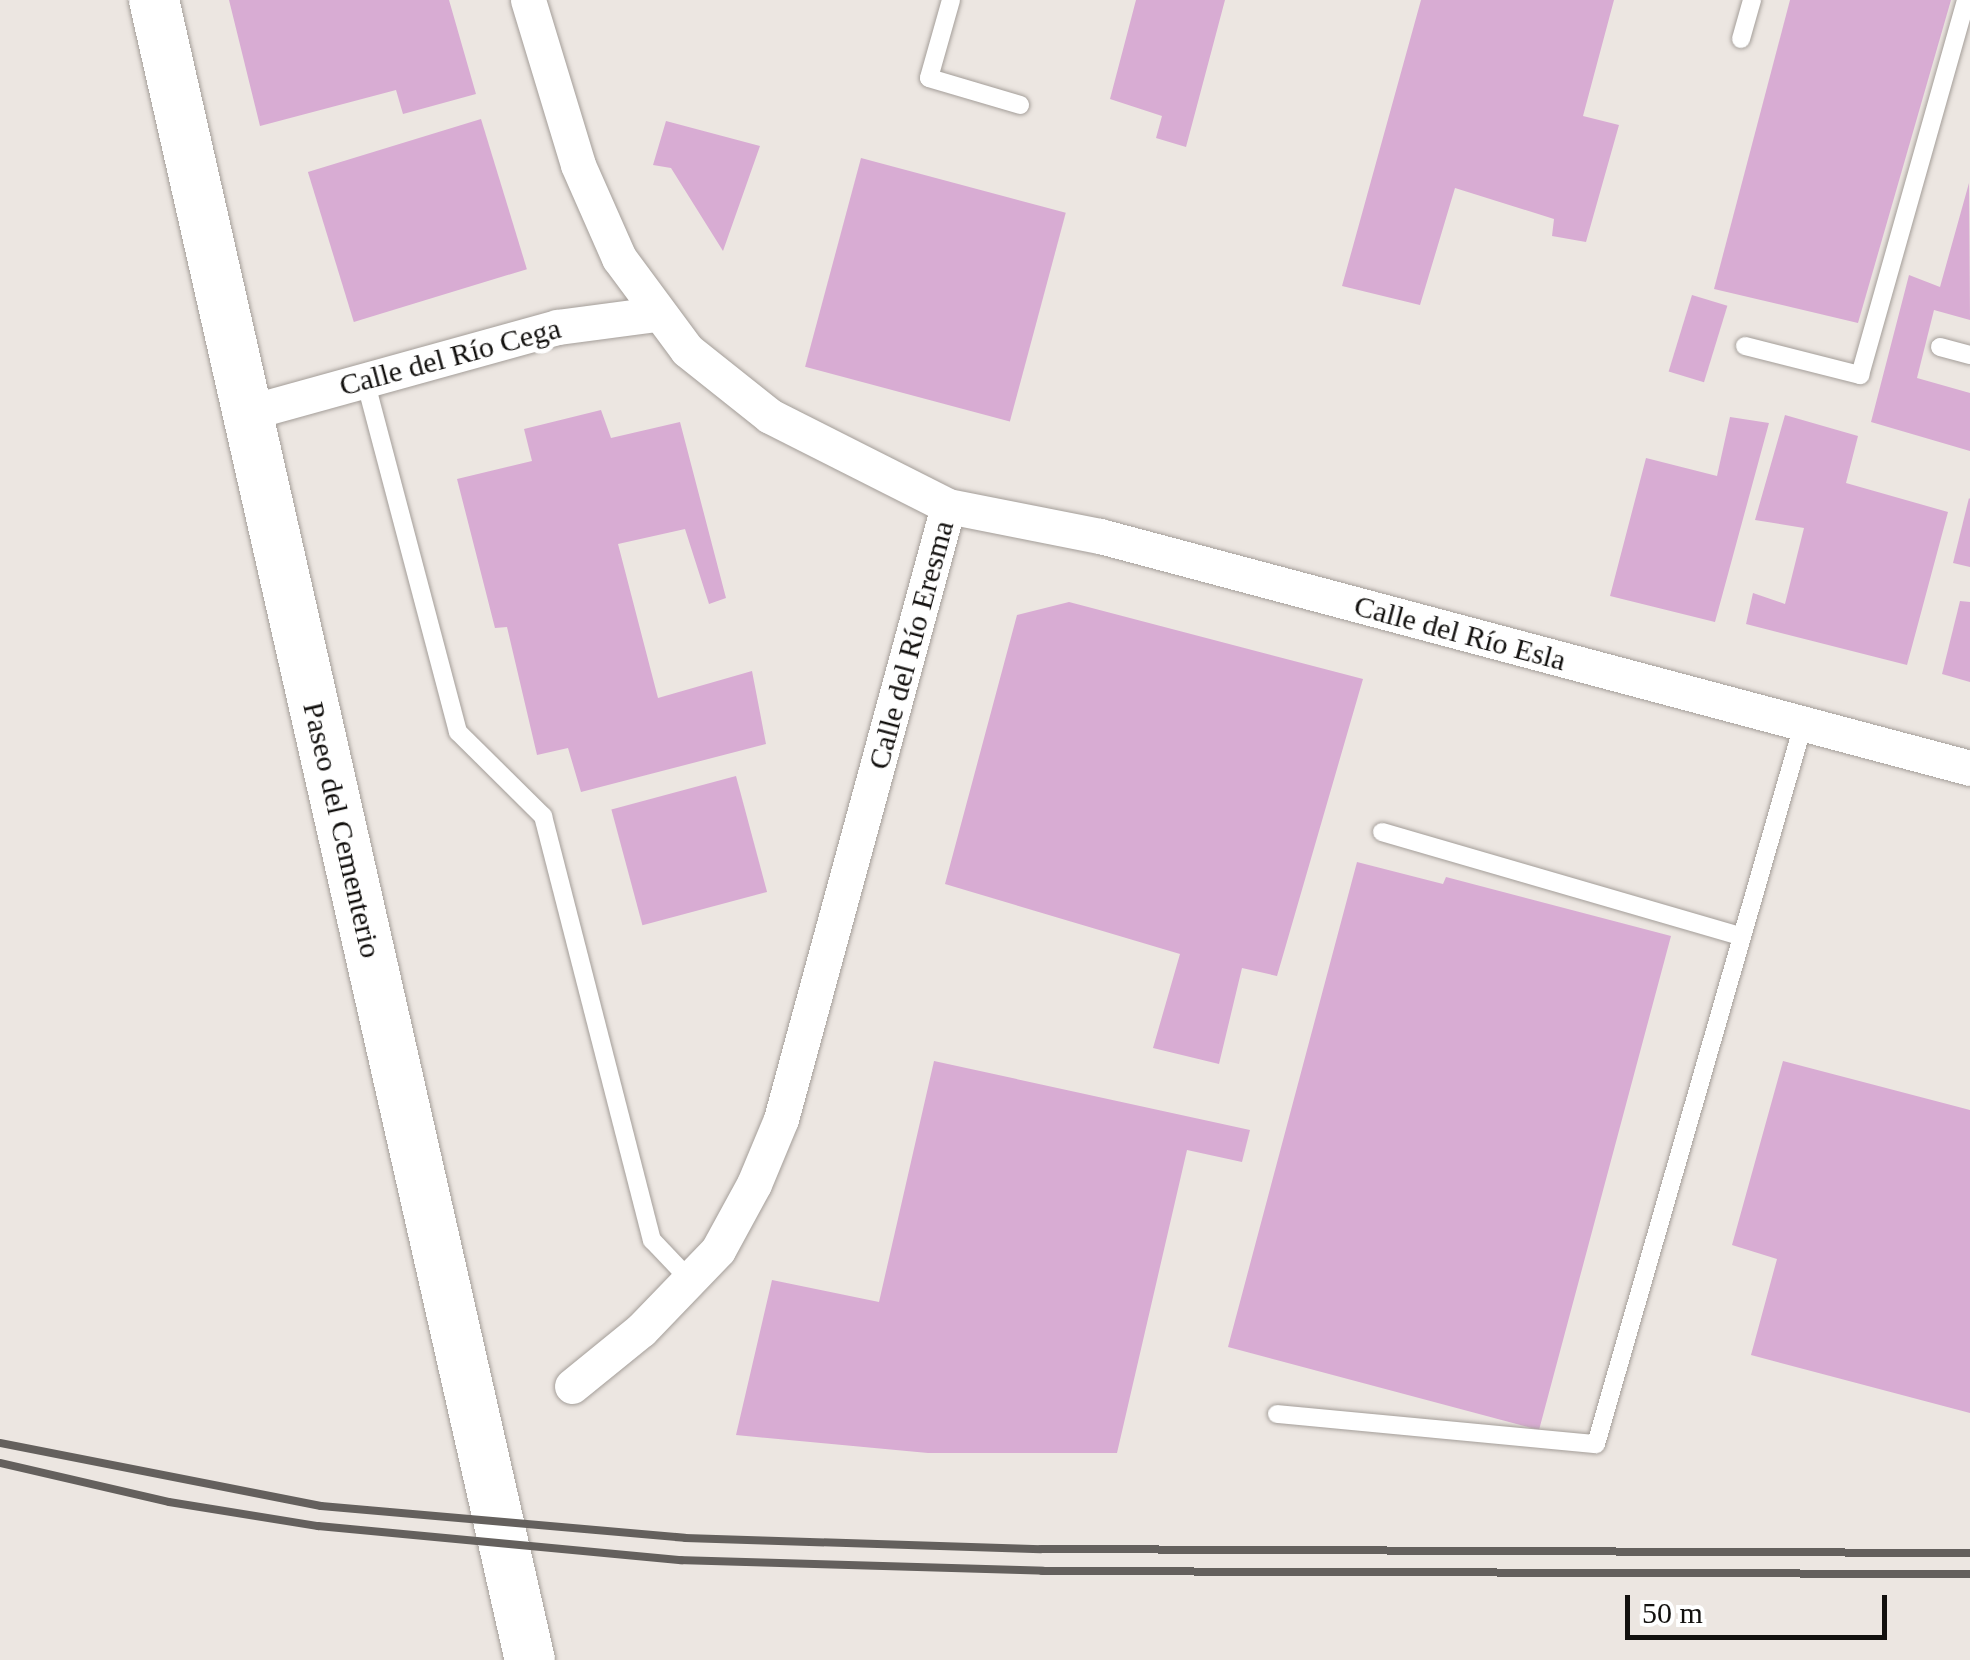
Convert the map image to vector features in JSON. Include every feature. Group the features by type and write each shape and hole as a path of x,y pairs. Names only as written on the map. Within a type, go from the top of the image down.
{"main road":[{"name":"Paseo del Cementerio","path":"154,0 530,1660"}],"street":[{"name":"Calle del Río Eresma","path":"528,0 578,165 620,258 656,314 686,350 770,416 948,506 782,1119 736,1221 690,1280 572,1386"},
{"name":"Calle del Río Cega","path":"247,413 556,327 656,314"},
{"name":"Calle del Río Esla","path":"948,506 1100,536 1970,768"}],"lane":[{"path":"951,0 929,78 1020,104"},
{"path":"1741,38 1752,0"},
{"path":"1745,346 1860,375 1966,0"},
{"path":"1940,347 1970,355"},
{"path":"365,380 458,732 544,816 652,1240 690,1280"},
{"path":"1277,1414 1596,1444 1804,726"},
{"path":"1382,832 1741,936"}],"building":[{"path":"229,0 449,0 476,94 403,114 396,90 260,126"},
{"path":"1136,0 1225,0 1186,147 1156,138 1162,116 1110,99"},
{"path":"1421,0 1614,0 1583,116 1619,125 1586,242 1552,236 1554,219 1455,188 1420,305 1342,286"},
{"path":"1790,0 1951,0 1858,323 1714,289"},
{"path":"481,119 527,269 354,322 308,172"},
{"path":"666,121 760,146 723,251 671,168 653,165"},
{"path":"861,158 1066,213 1010,422 805,367"},
{"path":"1969,183 1970,320 1934,310 1917,378 1970,393 1970,451 1871,422 1909,275 1940,287"},
{"path":"1692,295 1727,306 1704,382 1669,372"},
{"path":"601,410 611,438 680,422 726,598 709,604 685,529 618,544 658,698 752,671 766,744 581,792 568,748 537,755 507,627 495,628 457,479 532,461 524,429"},
{"path":"1785,415 1858,436 1846,483 1948,512 1907,665 1746,624 1753,593 1785,604 1804,528 1755,520"},
{"path":"1730,417 1769,423 1715,622 1610,596 1646,458 1717,476"},
{"path":"1970,499 1970,567 1953,563"},
{"path":"1960,601 1970,602 1970,682 1942,674"},
{"path":"1069,602 1363,679 1277,976 1242,968 1219,1064 1153,1048 1180,954 945,884 1017,615"},
{"path":"736,776 767,892 642,925 611,809"},
{"path":"1357,862 1443,884 1446,877 1671,936 1539,1430 1228,1347"},
{"path":"934,1061 1250,1130 1242,1162 1187,1150 1117,1453 928,1453 736,1435 772,1280 879,1302"},
{"path":"1783,1061 1970,1110 1970,1413 1751,1355 1777,1259 1732,1245"}],"railway":[{"path":"0,1443 321,1506 685,1538 1041,1549 1970,1553"},
{"path":"0,1463 169,1502 318,1526 681,1560 1042,1571 1970,1574"}]}
